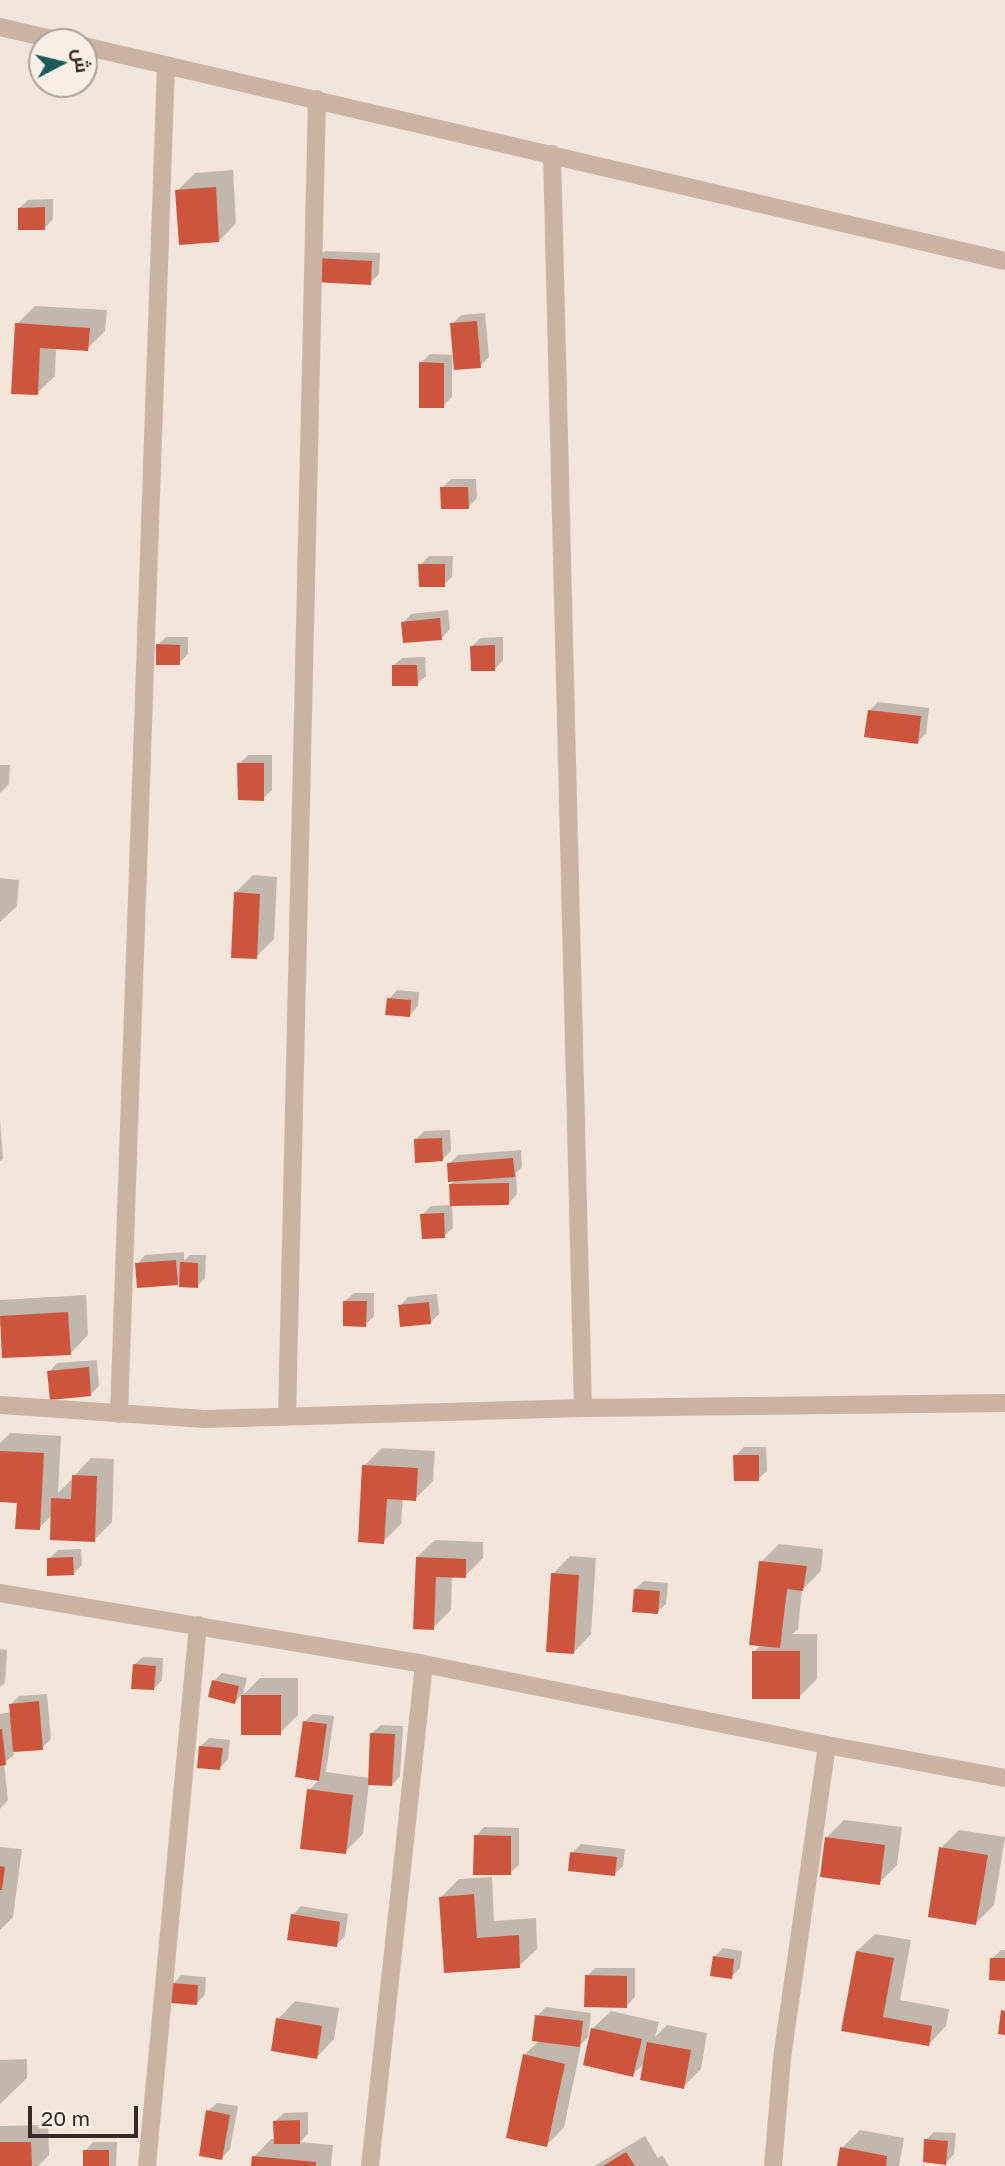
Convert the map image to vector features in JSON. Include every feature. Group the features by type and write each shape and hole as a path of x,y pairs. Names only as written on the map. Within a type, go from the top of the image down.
{"street":[{"path":"0,27 28,33"},
{"path":"98,49 1005,261"},
{"path":"119,1414 166,65"},
{"path":"287,1417 317,100"},
{"path":"552,155 583,1408"},
{"path":"0,1405 204,1419 583,1408 1005,1403"},
{"path":"0,1593 424,1664 1005,1778"},
{"path":"147,2166 198,1625"},
{"path":"370,2166 424,1664"},
{"path":"772,2166 782,2058 827,1745"}],"building":[{"path":"216,187 219,242 179,245 175,190"},
{"path":"45,207 45,230 18,230 18,208"},
{"path":"315,258 372,261 371,285 314,282"},
{"path":"477,321 481,368 454,370 450,323"},
{"path":"15,323 90,328 88,351 40,348 38,395 11,394"},
{"path":"419,362 444,363 444,408 419,408"},
{"path":"440,487 468,487 469,509 441,509"},
{"path":"418,564 445,564 445,587 419,587"},
{"path":"440,618 442,640 403,643 401,622"},
{"path":"156,644 180,645 180,665 156,665"},
{"path":"495,645 495,671 471,671 470,646"},
{"path":"392,665 417,665 418,686 392,686"},
{"path":"868,710 921,716 918,744 864,737"},
{"path":"237,763 264,763 264,801 238,800"},
{"path":"234,892 260,894 257,959 231,958"},
{"path":"387,998 411,1000 410,1017 385,1015"},
{"path":"442,1138 443,1161 415,1163 414,1139"},
{"path":"513,1158 515,1177 448,1182 447,1163"},
{"path":"509,1183 509,1205 450,1206 449,1184"},
{"path":"444,1213 445,1238 422,1239 420,1214"},
{"path":"176,1260 178,1285 137,1288 135,1263"},
{"path":"180,1262 198,1263 198,1288 179,1287"},
{"path":"343,1301 367,1301 366,1327 343,1326"},
{"path":"429,1302 431,1324 400,1327 398,1305"},
{"path":"68,1312 71,1355 2,1358 0,1316"},
{"path":"89,1367 91,1396 50,1400 47,1371"},
{"path":"0,1451 44,1453 40,1530 15,1529 17,1503 0,1502"},
{"path":"733,1455 759,1455 759,1481 734,1481"},
{"path":"362,1465 418,1468 416,1501 387,1499 384,1544 358,1542"},
{"path":"72,1475 97,1476 95,1542 50,1540 51,1498 71,1499"},
{"path":"73,1557 74,1575 47,1576 47,1558"},
{"path":"416,1557 466,1559 466,1578 436,1577 434,1630 413,1629"},
{"path":"759,1561 807,1566 803,1591 787,1589 780,1648 749,1645"},
{"path":"551,1573 579,1575 574,1654 546,1652"},
{"path":"634,1589 660,1591 658,1614 632,1612"},
{"path":"752,1651 800,1651 800,1699 752,1699"},
{"path":"133,1664 156,1666 154,1690 131,1689"},
{"path":"212,1680 239,1686 235,1704 208,1697"},
{"path":"241,1695 281,1695 281,1735 241,1735"},
{"path":"39,1701 43,1750 13,1752 9,1704"},
{"path":"303,1721 327,1724 319,1781 295,1777"},
{"path":"0,1729 6,1765 0,1766"},
{"path":"370,1733 395,1734 392,1786 368,1785"},
{"path":"199,1746 223,1748 220,1770 197,1768"},
{"path":"307,1789 353,1795 346,1854 300,1849"},
{"path":"474,1835 511,1836 511,1875 473,1875"},
{"path":"825,1837 885,1845 880,1885 820,1877"},
{"path":"939,1847 988,1855 976,1925 928,1917"},
{"path":"570,1852 617,1857 615,1876 568,1871"},
{"path":"0,1866 5,1867 2,1890 0,1890"},
{"path":"474,1894 477,1938 519,1935 520,1968 444,1973 439,1897"},
{"path":"291,1914 340,1922 337,1947 287,1940"},
{"path":"856,1951 894,1958 883,2017 932,2026 929,2046 841,2031"},
{"path":"713,1956 734,1959 732,1979 710,1976"},
{"path":"990,1958 1005,1958 1005,1981 989,1980"},
{"path":"585,1975 627,1976 627,2008 584,2007"},
{"path":"171,1983 198,1985 197,2005 169,2003"},
{"path":"1001,2010 1005,2011 1005,2035 998,2034"},
{"path":"535,2015 583,2021 580,2047 532,2041"},
{"path":"276,2018 322,2026 317,2059 271,2051"},
{"path":"591,2028 642,2039 633,2077 583,2065"},
{"path":"647,2042 691,2050 684,2089 640,2080"},
{"path":"523,2054 565,2064 547,2147 506,2138"},
{"path":"206,2110 230,2115 222,2160 199,2156"},
{"path":"300,2120 300,2144 274,2144 273,2121"},
{"path":"924,2139 948,2141 946,2165 923,2162"},
{"path":"0,2142 31,2142 32,2166 0,2166"},
{"path":"840,2147 887,2156 886,2166 837,2166"},
{"path":"83,2150 109,2150 109,2166 83,2166"},
{"path":"626,2152 635,2166 603,2166"},
{"path":"252,2156 316,2162 316,2166 251,2166"}]}
